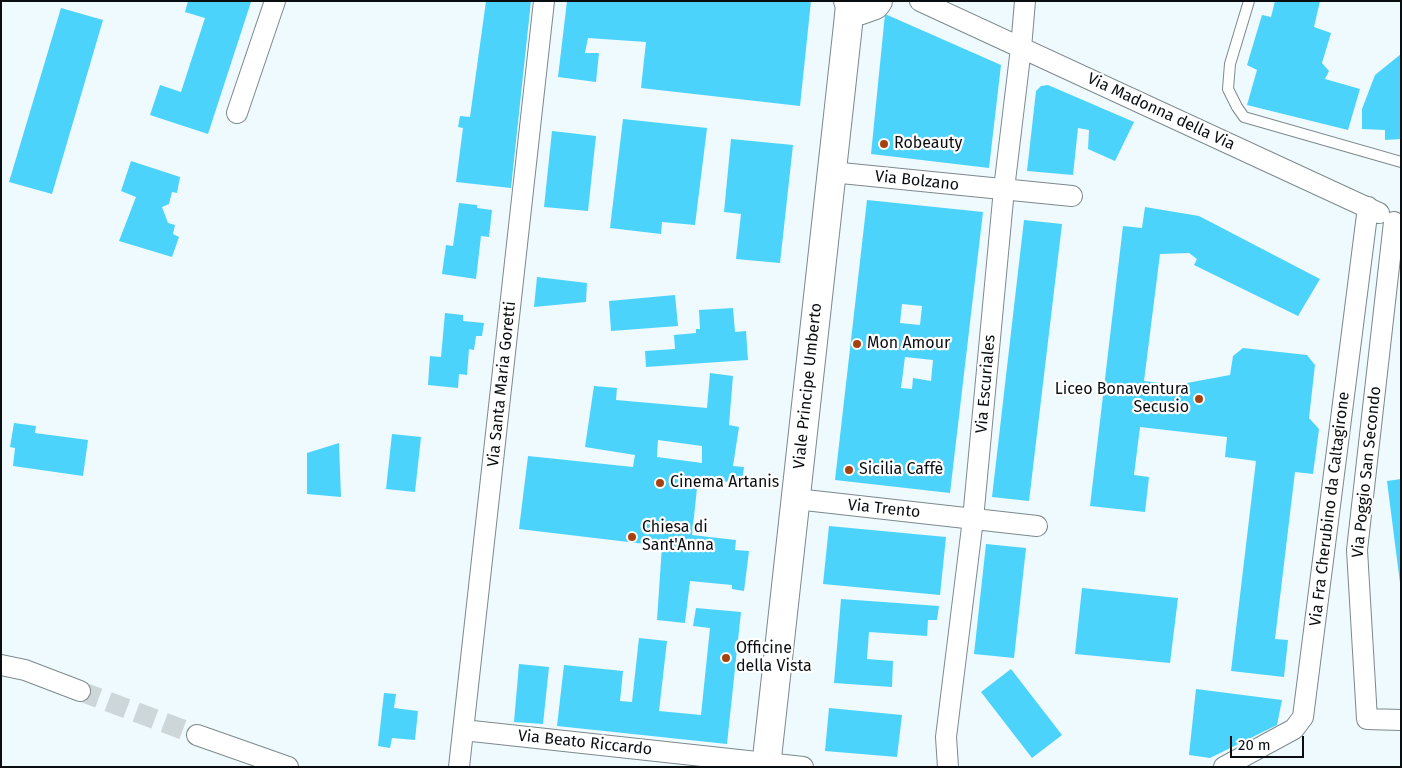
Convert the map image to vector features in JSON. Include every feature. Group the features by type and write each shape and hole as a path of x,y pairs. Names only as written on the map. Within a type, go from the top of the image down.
{"main road":[{"path":"849,3 862,10 875,5 878,1"},
{"name":"Viale Principe Umberto","path":"766,765 849,3"}],"street":[{"path":"237,113 275,1"},
{"name":"Via Santa Maria Goretti","path":"459,767 544,1"},
{"name":"Via Madonna della Via","path":"920,1 1368,207 1397,223"},
{"name":"Via Escuriales","path":"948,767 946,737 973,519 1004,189 1025,1"},
{"name":"Via Bolzano","path":"831,172 1072,196"},
{"name":"Via Fra Cherubino da Caltagirone","path":"1224,767 1294,730 1303,717 1368,207"},
{"name":"Via Poggio San Secondo","path":"1397,223 1357,550 1367,719 1401,720"},
{"name":"Via Trento","path":"796,499 1038,526"},
{"path":"1,665 24,670 80,691"},
{"name":"Via Beato Riccardo","path":"463,730 766,765 803,767"},
{"path":"197,735 288,767"}],"lane":[{"path":"1249,1 1230,64 1228,89 1236,107 1244,117 1401,162"}],"building":[{"path":"188,1 251,2 208,134 150,115 160,85 181,92 205,18 185,12"},
{"path":"486,1 531,1 511,188 456,182 463,128 458,127 460,116 470,117"},
{"path":"567,1 811,1 800,106 641,88 646,42 588,38 585,53 599,53 596,82 558,77"},
{"path":"1275,1 1320,1 1314,27 1331,33 1322,63 1329,71 1325,79 1360,89 1348,130 1247,105 1257,70 1247,65 1262,15 1271,17"},
{"path":"61,8 103,20 52,194 9,182"},
{"path":"885,14 1001,65 989,168 871,154"},
{"path":"1401,54 1401,139 1385,140 1385,130 1362,129 1362,109 1375,75"},
{"path":"1048,85 1134,122 1115,161 1088,149 1089,130 1078,128 1073,175 1027,171 1036,91 1041,86"},
{"path":"623,119 707,128 695,225 662,222 661,234 610,228"},
{"path":"552,131 596,136 588,211 544,207"},
{"path":"731,139 793,145 780,263 736,259 741,214 724,212"},
{"path":"131,161 180,177 177,193 172,192 169,204 162,207 168,223 175,225 173,234 179,237 172,257 119,241 136,197 121,191"},
{"path":"867,200 983,212 950,493 835,480","holes":["902,304 922,306 920,325 900,323","905,357 933,360 931,381 913,378 912,389 901,388"]},
{"path":"459,203 477,205 477,208 492,210 489,237 481,236 476,279 442,274 446,245 453,246"},
{"path":"1145,207 1199,216 1320,279 1298,316 1194,265 1197,259 1189,253 1160,254 1144,381 1176,385 1230,375 1233,356 1243,348 1307,355 1315,365 1309,418 1319,429 1313,474 1295,472 1275,639 1288,640 1284,677 1231,671 1256,461 1225,457 1227,437 1140,427 1134,475 1149,477 1145,512 1090,506 1123,226 1142,228"},
{"path":"1024,220 1062,224 1029,501 992,497"},
{"path":"537,277 587,283 586,302 534,307"},
{"path":"675,295 678,326 611,331 609,301"},
{"path":"733,308 735,332 746,331 748,360 646,367 645,351 675,349 674,335 696,333 696,329 700,329 699,310"},
{"path":"445,313 463,315 463,321 484,323 482,336 476,336 474,350 469,349 467,375 459,374 458,388 428,385 430,356 441,357"},
{"path":"710,373 733,376 729,425 739,427 733,466 744,467 742,483 698,479 692,535 736,540 735,550 749,551 744,591 732,589 732,585 690,581 685,623 657,620 662,546 519,529 528,456 633,467 635,455 585,447 594,386 617,388 616,400 707,408","holes":["658,440 702,446 702,463 657,457"]},
{"path":"14,423 36,426 35,433 88,440 83,476 13,466 15,448 10,447"},
{"path":"392,434 421,437 415,492 386,489"},
{"path":"339,443 341,497 307,494 307,453"},
{"path":"1401,479 1401,583 1400,583 1387,481"},
{"path":"829,526 946,537 940,595 823,584"},
{"path":"986,544 1026,548 1014,658 974,654"},
{"path":"1082,588 1178,598 1170,663 1075,654"},
{"path":"841,599 939,606 937,620 928,620 927,636 869,632 867,659 893,661 892,687 834,683"},
{"path":"696,608 741,612 727,744 557,726 564,665 623,671 620,701 632,702 639,638 667,641 659,711 701,715 710,628 693,626"},
{"path":"519,664 549,667 543,724 514,722"},
{"path":"1011,669 1062,735 1032,758 981,692"},
{"path":"1196,689 1282,700 1277,725 1210,758 1189,755"},
{"path":"384,693 396,694 394,708 418,711 415,740 392,738 390,748 378,746"},
{"path":"829,708 902,715 897,757 825,751"}],"tunnel":[{"path":"80,691 197,735"}],"place":[{"name":"Robeauty","path":"884,144"},
{"name":"Mon Amour","path":"857,344"},
{"name":"Liceo Bonaventura Secusio","path":"1199,399"},
{"name":"Sicilia Caffè","path":"849,470"},
{"name":"Cinema Artanis","path":"660,483"},
{"name":"Chiesa di Sant'Anna","path":"632,537"},
{"name":"Officine della Vista","path":"726,658"}]}
